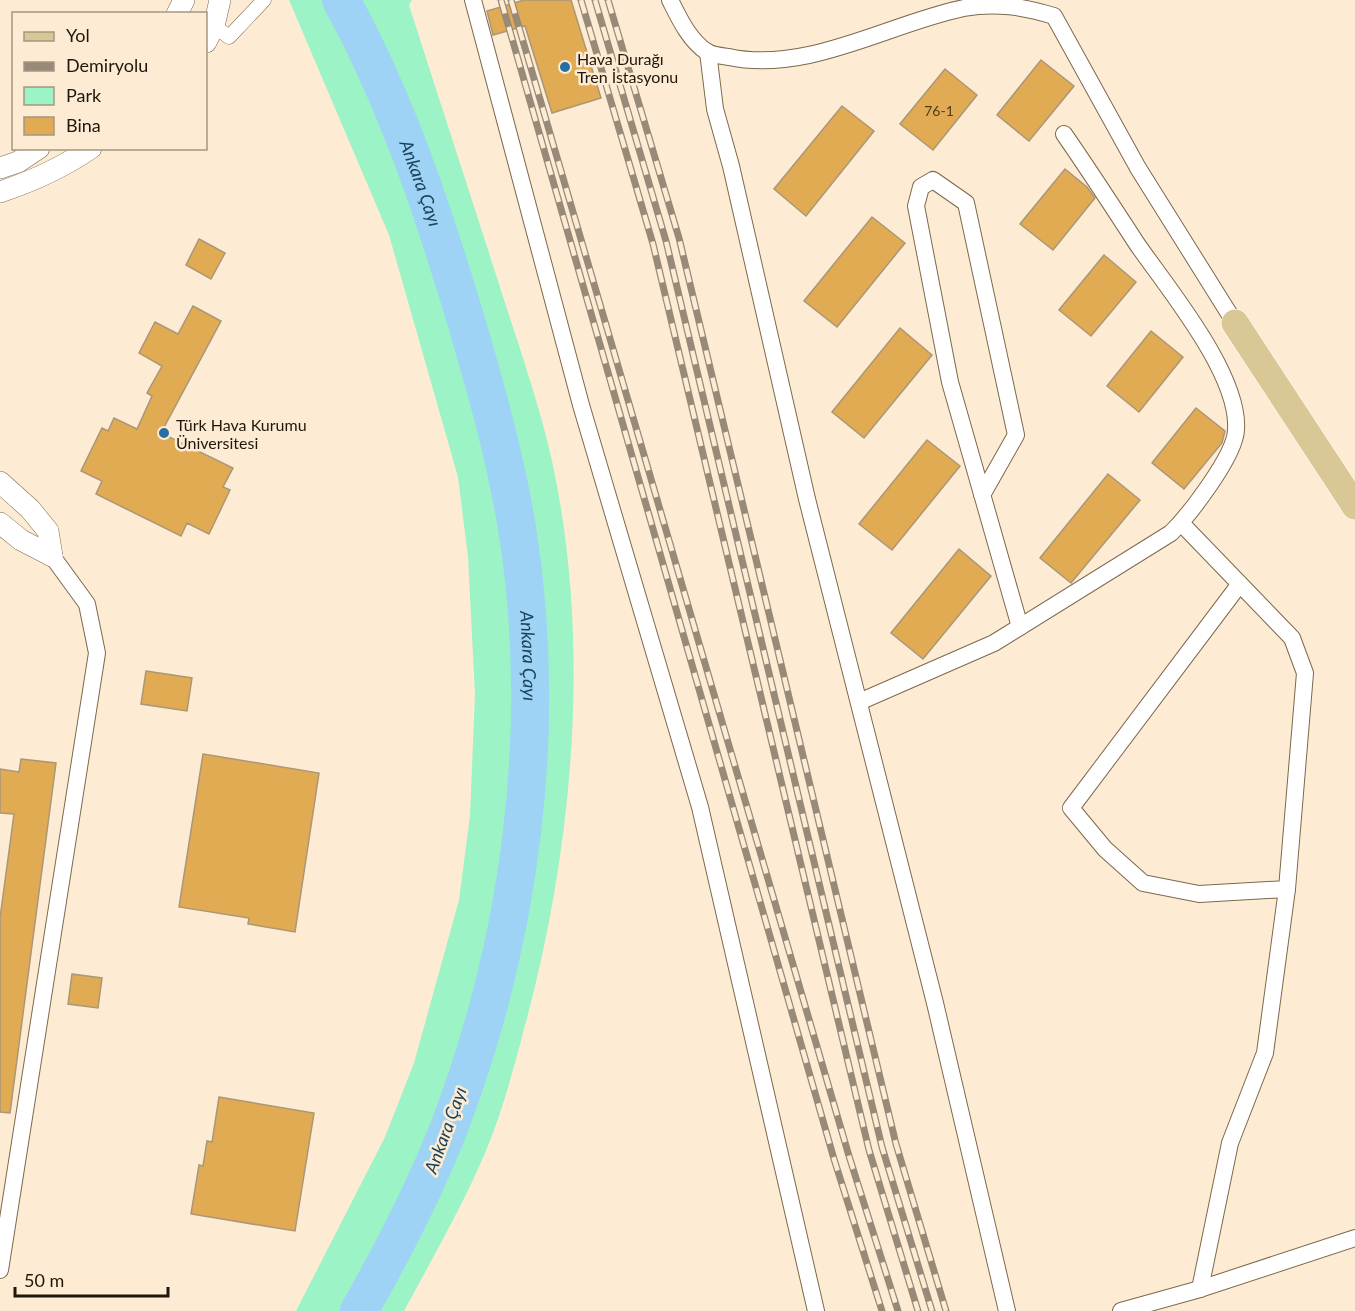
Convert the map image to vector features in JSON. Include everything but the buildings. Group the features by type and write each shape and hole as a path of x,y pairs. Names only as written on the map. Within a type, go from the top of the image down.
{"main road":[{"path":"1234,323 1355,483"},
{"path":"1234,323 1355,506"}],"street":[{"path":"220,0 210,34 229,37 264,0"},
{"path":"472,0 581,405 700,807 816,1311"},
{"path":"670,0 684,28 708,52 737,59 768,60 817,53 965,8 1016,5 1054,16 1138,168 1234,323"},
{"path":"708,52 715,109 731,166 807,499 935,1003 1007,1311"},
{"path":"859,702 994,643 1171,533 1190,514 1222,464 1236,433 1235,405 1213,355 1064,134"},
{"path":"0,168 18,162 36,150"},
{"path":"0,192 58,169 88,150"},
{"path":"982,495 1016,435 966,203 933,180 921,187 916,206 950,382 982,495 1020,627"},
{"path":"0,482 30,509 48,531 52,556"},
{"path":"1181,523 1292,638 1305,673 1287,889 1265,1053 1230,1143 1200,1289"},
{"path":"0,524 21,540 52,556 87,604 97,652 0,1270"},
{"path":"1239,585 1071,808 1106,849 1143,883 1198,894 1287,889"},
{"path":"1121,1311 1200,1289 1355,1238"}],"green space":[{"path":"289,0 412,0 409,5 540,415 552,461 564,531 571,602 574,674 565,819 555,890 541,961 511,1076 491,1138 457,1213 404,1311 296,1311 385,1137 414,1063 459,900 470,816 475,694 468,557 458,477 389,235"}],"waterway":[{"name":"Ankara Çayı","path":"341,0 379,76 411,154 439,233 479,367 500,447 517,528 526,603 530,679 529,755 522,831 511,906 495,981 475,1054 450,1125 408,1220 359,1311"}],"railway":[{"path":"501,0 834,1159 882,1311"},
{"path":"511,0 849,1156 898,1311"},
{"path":"581,0 653,244 869,1150 918,1311"},
{"path":"595,0 666,241 882,1147 932,1311"},
{"path":"608,0 679,238 896,1144 946,1311"}],"place":[{"name":"Hava Durağı Tren İstasyonu","path":"565,67"},
{"name":"Türk Hava Kurumu Üniversitesi","path":"164,433"}]}
